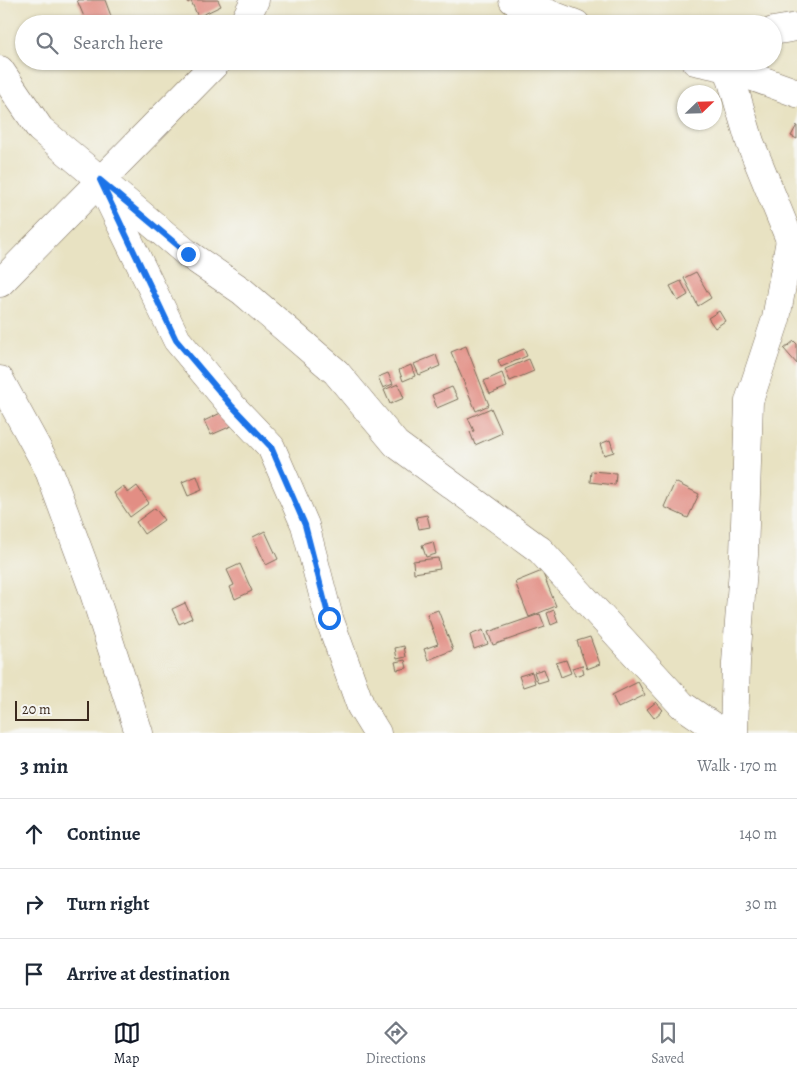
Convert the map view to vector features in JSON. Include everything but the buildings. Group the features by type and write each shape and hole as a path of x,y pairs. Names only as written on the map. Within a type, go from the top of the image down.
{"street":[{"path":"248,15 255,0"},
{"path":"512,0 552,15"},
{"path":"782,30 797,27"},
{"path":"0,70 40,129 188,254 242,291 336,372 396,444 540,550 682,705 723,733"},
{"path":"0,283 209,70"},
{"path":"729,70 750,142 794,243 776,319 749,401 744,556 736,663 734,733"},
{"path":"734,70 797,93"},
{"path":"100,180 176,340 231,405 271,447 305,525 329,618 361,707 377,733"},
{"path":"0,380 48,468 92,587 139,733"}],"route":[{"path":"188,254 100,180 176,340 231,405 271,447 305,525 329,618"}]}
